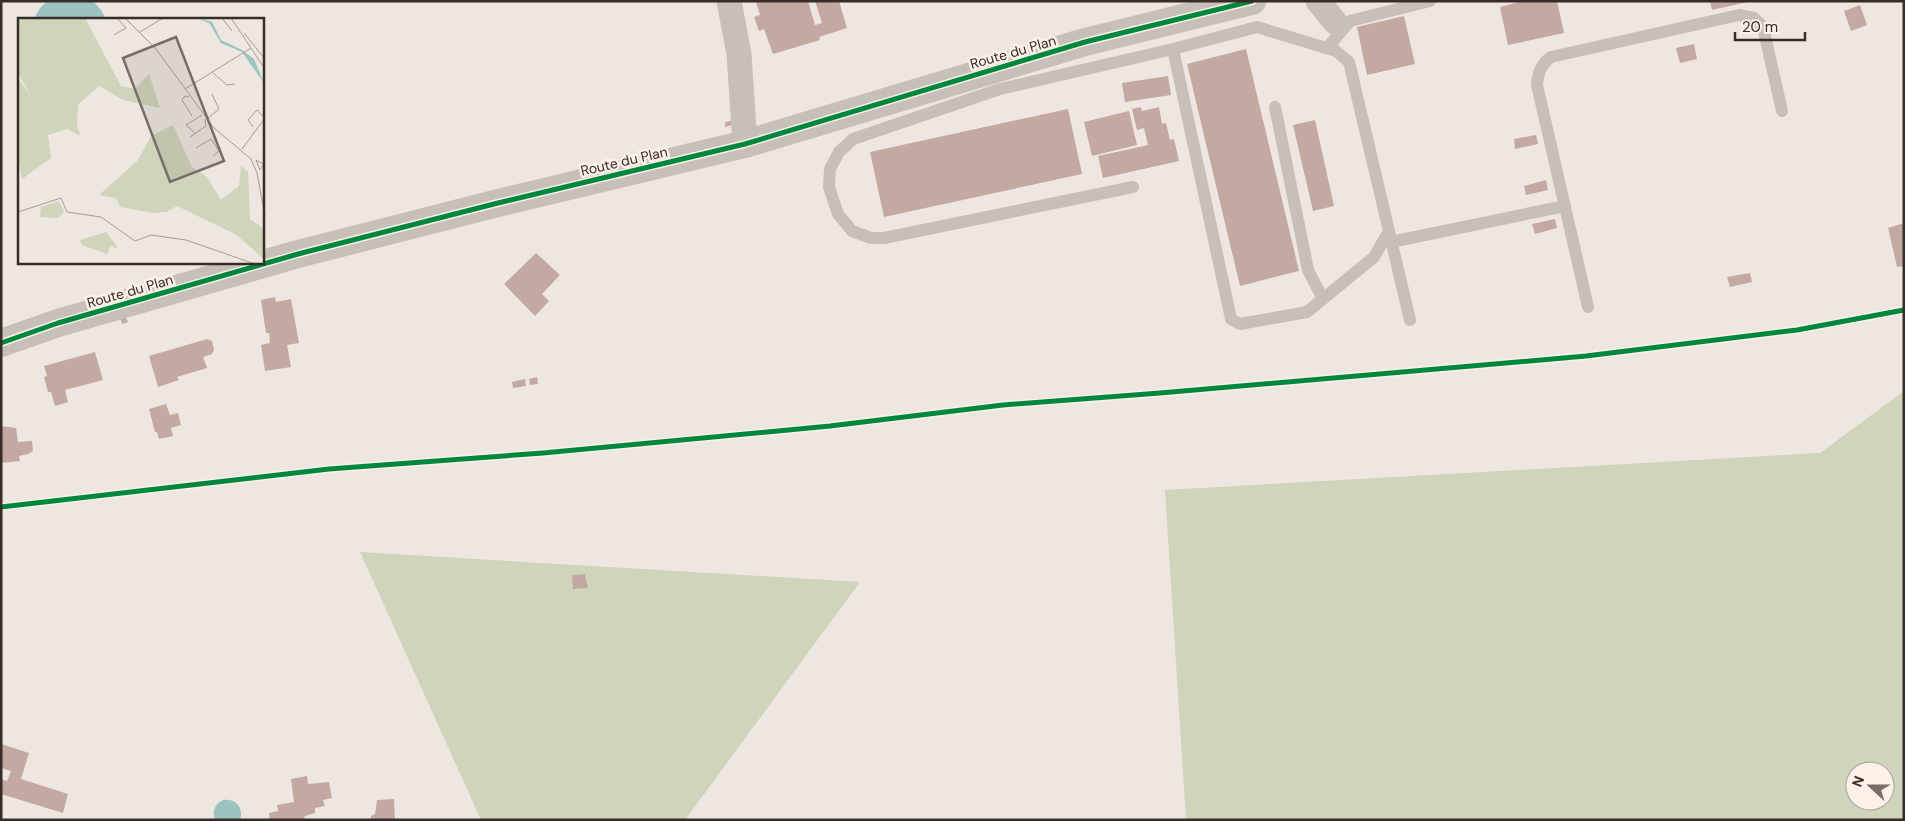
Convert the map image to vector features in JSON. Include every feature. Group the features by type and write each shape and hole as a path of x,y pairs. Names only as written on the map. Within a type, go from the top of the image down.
{"street":[{"path":"729,1 740,54 745,144"},
{"name":"Route du Plan","path":"264,264 498,202 745,144 1085,42 1252,1"},
{"path":"1318,1 1337,28"},
{"name":"Route du Plan","path":"1,344 58,323 263,264"}],"lane":[{"path":"1327,48 1337,28 1350,20 1430,1"},
{"path":"1588,306 1537,85 1543,62 1551,57 1739,15 1754,18 1763,27 1782,111"},
{"path":"1133,187 884,238 871,238 852,231 838,214 828,187 830,169 838,152 853,139 1000,89 1173,49 1257,27 1336,51 1348,62 1410,320"},
{"path":"1173,49 1231,319 1240,324 1307,312 1374,257 1390,236 1565,206"},
{"path":"1275,107 1308,270 1323,299"}],"green space":[{"path":"1904,391 1904,820 1186,820 1165,490 1820,453"},
{"path":"360,552 860,582 685,820 481,820"}],"water":[{"path":"47,1 93,1 105,18 35,18 40,8"},
{"path":"223,800 235,802 238,805 241,812 240,820 215,820 215,808"}],"building":[{"path":"808,1 815,25 822,23 815,1 839,1 847,28 819,37 820,40 773,54 764,29 759,31 754,17 760,15 756,2"},
{"path":"1523,1 1557,1 1564,33 1508,45 1500,7"},
{"path":"1710,1 1747,1 1748,2 1712,10"},
{"path":"1860,5 1867,25 1851,31 1844,11"},
{"path":"1404,16 1415,64 1367,75 1357,27"},
{"path":"1694,44 1697,59 1680,63 1676,48"},
{"path":"1246,49 1299,271 1240,286 1187,64"},
{"path":"1168,76 1171,95 1125,102 1122,83"},
{"path":"1141,107 1142,111 1159,107 1162,124 1166,123 1170,140 1174,139 1179,161 1103,178 1098,156 1148,145 1144,128 1137,130 1132,109"},
{"path":"1068,109 1082,174 884,217 870,152"},
{"path":"1129,111 1137,145 1092,156 1084,122"},
{"path":"1315,120 1334,206 1313,211 1293,125"},
{"path":"731,121 732,125 725,127 725,122"},
{"path":"1536,135 1538,144 1515,149 1514,139"},
{"path":"1546,180 1548,190 1526,195 1524,186"},
{"path":"1555,219 1557,228 1535,234 1532,224"},
{"path":"1904,223 1904,266 1897,267 1888,228"},
{"path":"536,253 560,275 542,294 549,301 535,316 504,284"},
{"path":"1750,273 1752,282 1730,287 1727,277"},
{"path":"275,297 276,302 291,299 299,343 287,345 291,367 265,371 261,345 270,343 269,333 266,333 261,300"},
{"path":"125,316 128,322 122,324 120,317"},
{"path":"207,339 212,341 214,350 212,354 203,357 207,368 177,377 179,380 158,387 149,356"},
{"path":"95,352 103,380 65,390 68,402 55,406 51,392 48,392 44,377 47,376 44,366"},
{"path":"537,377 538,384 530,385 529,379"},
{"path":"525,379 526,386 513,388 512,382"},
{"path":"166,404 170,415 178,413 181,425 171,428 173,436 159,439 157,432 155,432 149,409"},
{"path":"1,426 16,428 18,442 32,441 33,451 19,456 20,461 1,463"},
{"path":"585,574 588,588 573,589 572,575"},
{"path":"1,744 29,753 21,779 68,794 63,813 1,794 1,779 7,781 11,771 1,768"},
{"path":"307,776 308,784 329,782 332,798 323,800 325,806 315,808 315,813 305,816 303,820 270,820 269,813 278,811 277,805 294,802 291,779"},
{"path":"394,799 395,820 371,820 371,816 375,814 377,800"}],"cycle path":[{"path":"264,264 498,203 745,144 1085,42 1252,1"},
{"path":"1,343 58,323 263,264"},
{"path":"1,507 329,469 543,453 830,426 1003,405 1586,356 1797,330 1904,310"}]}
